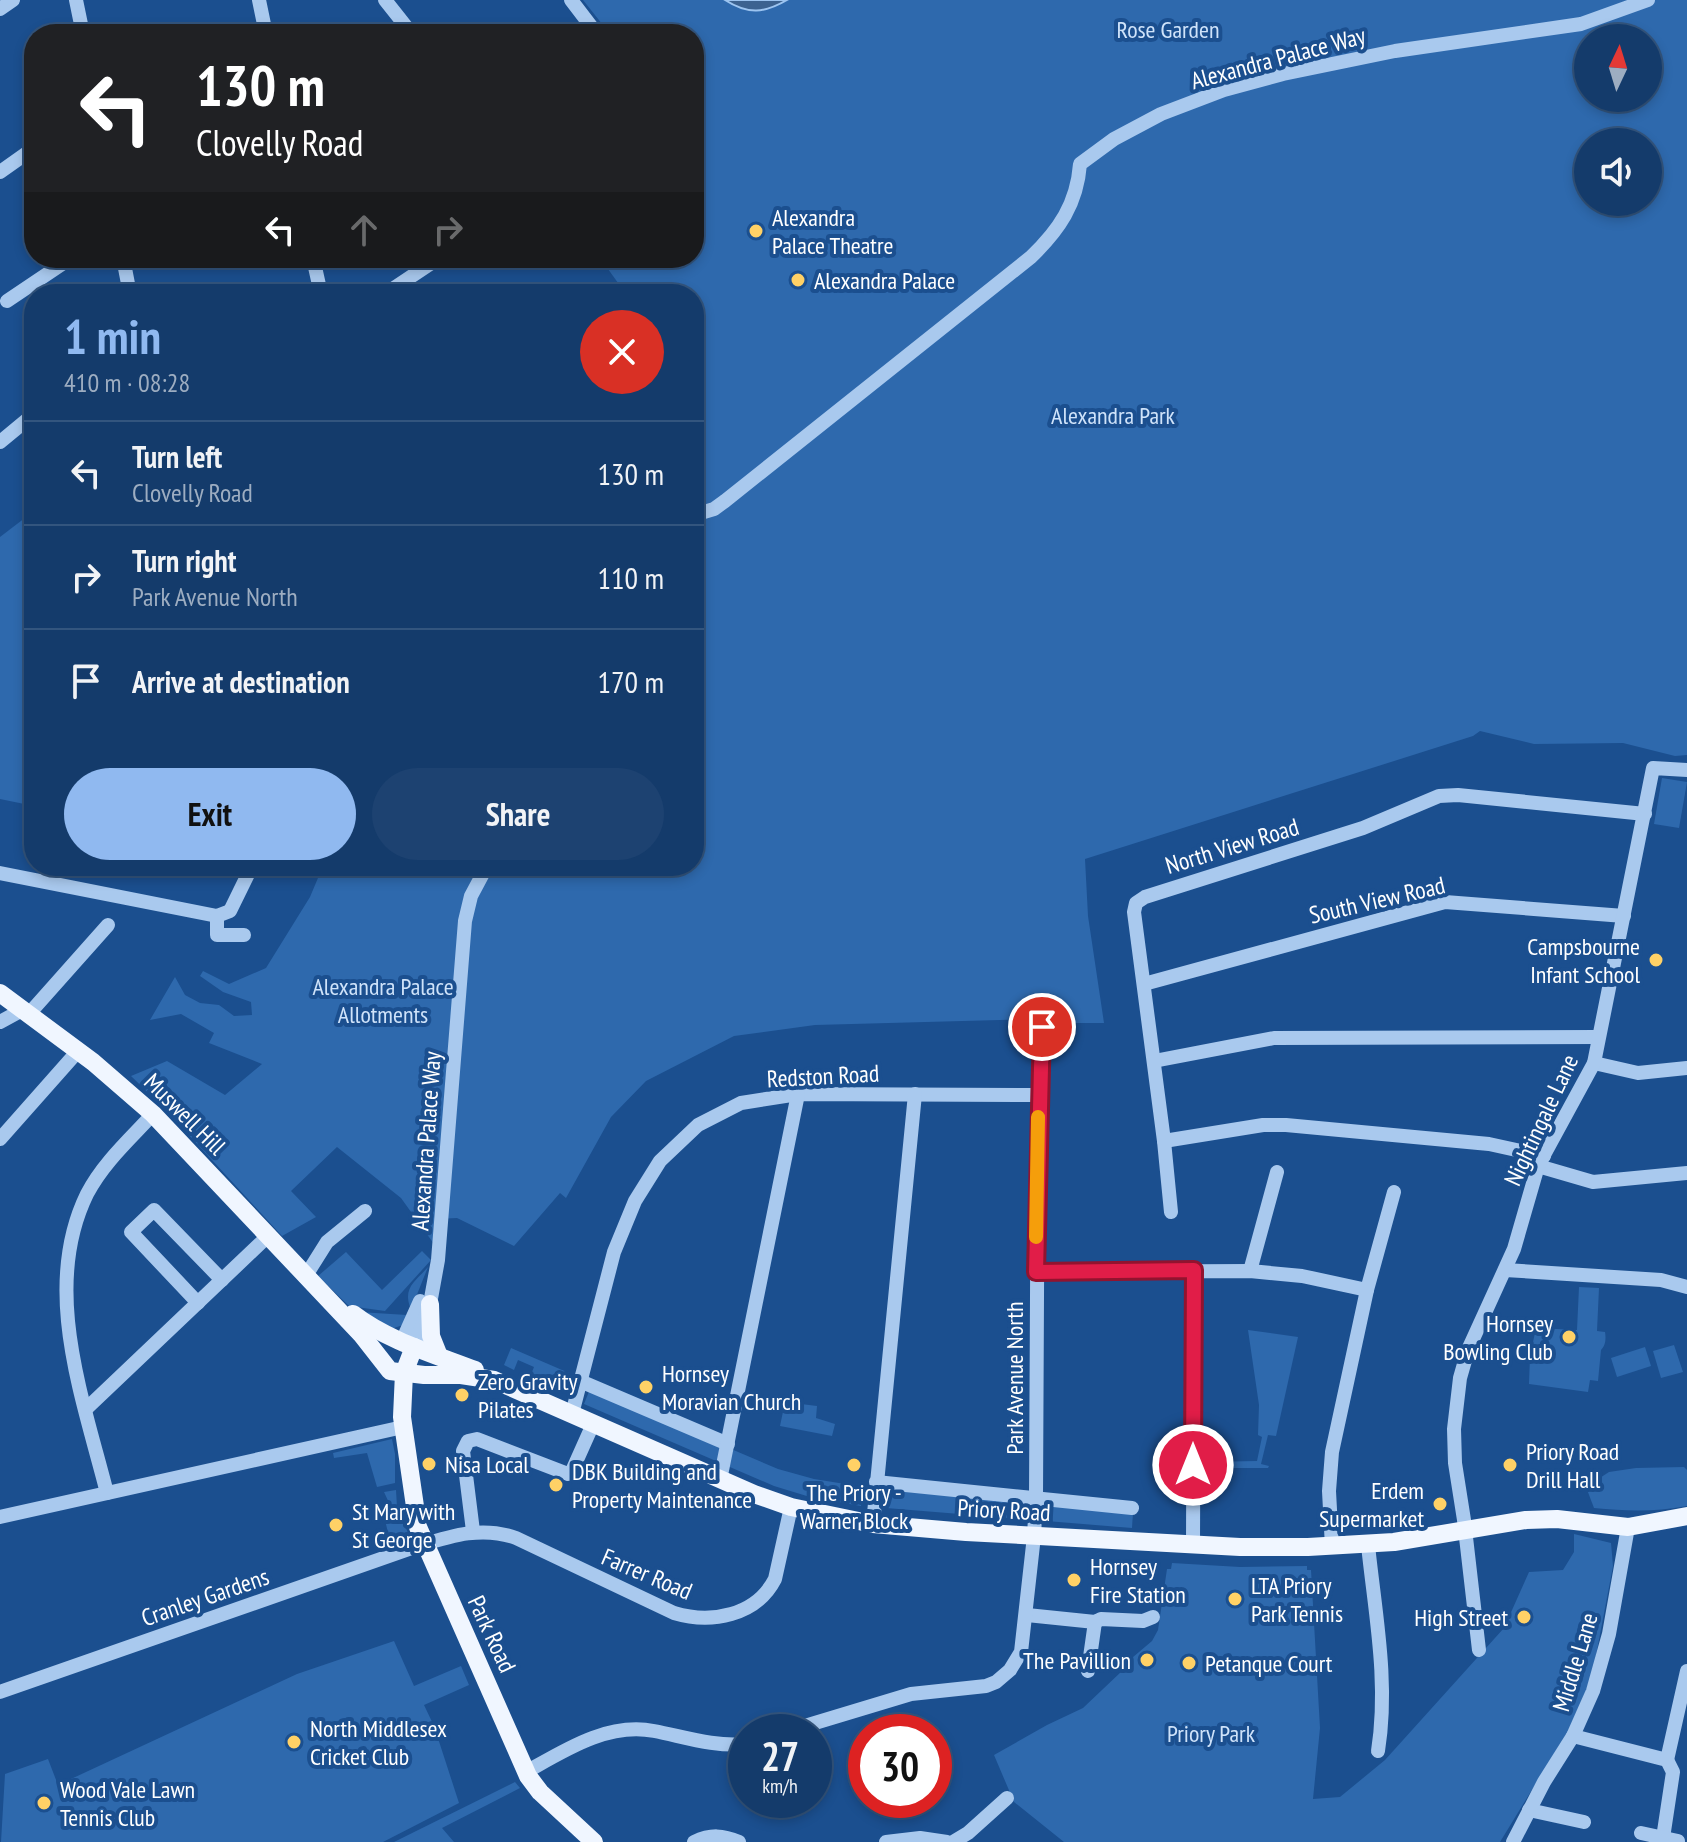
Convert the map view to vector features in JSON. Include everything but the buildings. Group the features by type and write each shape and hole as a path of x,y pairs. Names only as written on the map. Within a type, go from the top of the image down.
{"main road":[{"name":"Muswell Hill","path":"0,993 121,1084 153,1114 361,1334 402,1359 439,1356 494,1380"},
{"name":"Muswell Hill","path":"312,1283 365,1324 402,1359"},
{"path":"430,1304 431,1336 439,1356"},
{"name":"Priory Road","path":"402,1359 452,1374 494,1380 720,1480 791,1507 873,1524 1259,1548 1368,1545 1526,1520 1557,1519 1628,1527"},
{"name":"Park Road","path":"402,1359 397,1410 414,1507 424,1544 526,1772 540,1792 594,1842"},
{"path":"399,1419 422,1385 452,1374"},
{"path":"1628,1527 1687,1516"}],"street":[{"path":"0,9 13,0"},
{"path":"76,0 81,24"},
{"path":"259,0 264,24"},
{"path":"385,0 404,24"},
{"path":"571,0 589,24"},
{"name":"Alexandra Palace Way","path":"704,512 725,501 1031,257 1065,219 1076,194 1080,164 1132,129 1198,99 1283,74 1395,51 1581,24 1648,0"},
{"path":"0,172 24,155"},
{"path":"32,284 56,268"},
{"path":"400,284 424,268"},
{"path":"7,301 24,290"},
{"path":"0,442 24,422"},
{"name":"Nightingale Lane","path":"1479,1650 1455,1463 1454,1429 1460,1378 1468,1350 1514,1249 1541,1161 1594,1063 1653,768 1687,770"},
{"name":"North View Road","path":"1171,1212 1134,912 1136,903 1145,897 1363,828 1439,796 1458,795 1645,814"},
{"path":"0,873 217,916 230,911 247,876"},
{"name":"Alexandra Palace Way","path":"402,1359 430,1304 441,1234 465,921 471,896 482,876"},
{"name":"South View Road","path":"1144,984 1445,902 1624,916"},
{"path":"217,916 217,935 244,935"},
{"path":"0,1022 25,1012 108,925"},
{"name":"Park Avenue North","path":"832,1718 900,1697 986,1686 996,1682 1016,1663 1021,1652 1036,1498 1038,1095 1042,1027"},
{"path":"1154,1061 1274,1038 1597,1037"},
{"path":"0,1139 78,1051"},
{"path":"1594,1063 1638,1073 1687,1068"},
{"path":"720,1480 798,1094"},
{"name":"Redston Road","path":"572,1414 614,1252 635,1201 660,1161 698,1125 741,1103 798,1094 1038,1095"},
{"path":"873,1524 915,1094"},
{"path":"107,1493 70,1343 66,1286 74,1230 87,1194 107,1163 153,1114"},
{"path":"1164,1141 1263,1125 1286,1125 1489,1144 1593,1182 1687,1173"},
{"path":"1250,1271 1277,1172"},
{"path":"1332,1547 1329,1491 1332,1452 1367,1290 1394,1192"},
{"path":"198,1303 131,1232 154,1210 222,1280"},
{"path":"312,1283 327,1242 365,1211"},
{"path":"86,1409 268,1236"},
{"path":"1193,1544 1194,1270"},
{"path":"1505,1270 1661,1280 1687,1287"},
{"path":"1036,1272 1250,1271 1302,1276 1367,1290"},
{"name":"Alexandra Palace Way","path":"402,1359 426,1288 433,1281"},
{"path":"580,1381 728,1444"},
{"path":"0,1517 399,1419"},
{"path":"473,1531 463,1451 468,1441 477,1439 568,1474 593,1424"},
{"name":"Priory Road","path":"876,1482 1132,1508"},
{"name":"Farrer Road","path":"424,1544 473,1531 494,1532 516,1538 674,1613 717,1618 746,1608 770,1588 779,1564 791,1507"},
{"name":"Middle Lane","path":"1513,1842 1573,1736 1601,1666 1628,1527"},
{"name":"Cranley Gardens","path":"0,1692 424,1544"},
{"path":"1368,1545 1384,1689 1378,1751"},
{"path":"1027,1615 1095,1622 1101,1619 1143,1621 1153,1617"},
{"path":"1088,1671 1095,1622"},
{"path":"1663,1838 1673,1772 1667,1760 1687,1671"},
{"path":"526,1772 602,1734 625,1730 654,1731 712,1744 728,1744"},
{"path":"1573,1736 1667,1760"},
{"path":"886,1842 920,1838 950,1842 968,1833 1007,1798"},
{"path":"1529,1810 1584,1822"},
{"path":"1641,1833 1678,1841"},
{"path":"694,1842 711,1836 726,1836 739,1842"}],"green space":[{"name":"Alexandra Park","path":"583,0 1687,0 1687,755 1675,756 1623,743 1534,744 1480,731 1473,736 1085,859 1088,916 1104,1023 1047,1023 1040,1019 815,1025 734,1036 646,1081 611,1117 566,1198 560,1193 514,1246 457,1218 436,1219 434,1244 401,1198 337,1147 291,1191 316,1217 282,1236 131,1076 167,1061 225,1095 262,1064 209,1043 214,1033 181,1014 150,1020 175,977 185,995 200,1003 219,1005 234,1016 252,1015 251,1002 223,992 200,976 203,971 229,984 266,968 310,897 319,876 704,876 704,284 619,284 607,268 704,268 704,24 602,24"},
{"path":"24,519 24,804 0,799 0,537"},
{"path":"1662,778 1687,782 1679,828 1654,824"},
{"path":"422,1251 431,1260 385,1311 349,1306 318,1276 346,1252 382,1290"},
{"path":"428,1267 412,1307 410,1307 409,1289"},
{"name":"Hornsey Bowling Club","path":"1579,1287 1599,1288 1597,1331 1605,1332 1605,1339 1598,1381 1590,1380 1588,1392 1529,1384 1530,1356 1536,1328 1577,1330"},
{"path":"359,1312 407,1315 403,1325 391,1329"},
{"path":"1248,1330 1298,1337 1276,1436 1268,1435 1261,1464 1269,1466 1204,1468 1205,1462 1257,1461 1262,1437 1258,1435 1259,1405"},
{"path":"1674,1345 1683,1372 1661,1378 1653,1351"},
{"path":"1645,1347 1651,1366 1617,1377 1611,1358"},
{"path":"511,1348 569,1373 544,1383 530,1377 534,1367 518,1360 514,1370 504,1365"},
{"path":"590,1389 778,1469 814,1479 864,1487 861,1506 810,1497 774,1486 584,1404"},
{"path":"785,1402 817,1406 816,1418 835,1424 832,1436 780,1426"},
{"path":"392,1439 395,1483 377,1487 367,1453 334,1458 333,1453"},
{"path":"1684,1467 1687,1470 1687,1506 1640,1510 1594,1508 1586,1487 1609,1472"},
{"path":"396,1490 397,1507 408,1533 390,1541 385,1520 390,1518 387,1506 390,1505 384,1492"},
{"path":"888,1490 1133,1513 1132,1528 886,1508"},
{"name":"Priory Park","path":"1574,1534 1611,1543 1613,1566 1594,1666 1568,1731 1500,1842 1064,1842 1014,1802 994,1755 1083,1708 1152,1641 1158,1630 1167,1569 1171,1569 1172,1563 1240,1567 1307,1566 1307,1570 1311,1570 1320,1728 1313,1799 1340,1797 1385,1760 1504,1628 1529,1572 1563,1570 1574,1552"},
{"name":"North Middlesex Cricket Club","path":"394,1641 414,1686 461,1666 469,1685 424,1705 459,1803 383,1842 1,1842 5,1774 48,1759 58,1785 297,1674"},
{"path":"515,1782 520,1788 442,1828 454,1842 394,1842"}],"shaded area":[{"path":"725,0 787,0 764,10 749,10"}],"slow traffic":[{"path":"1036,1237 1038,1117"}],"place":[{"name":"Alexandra Palace Theatre","path":"756,231"},
{"name":"Alexandra Palace","path":"798,280"},
{"name":"Campsbourne Infant School","path":"1656,960"},
{"name":"Hornsey Bowling Club","path":"1569,1337"},
{"name":"Hornsey Moravian Church","path":"646,1387"},
{"name":"Zero Gravity Pilates","path":"462,1395"},
{"name":"Nisa Local","path":"429,1464"},
{"name":"The Priory - Warner Block","path":"854,1465"},
{"name":"Priory Road Drill Hall","path":"1510,1465"},
{"name":"DBK Building and Property Maintenance","path":"556,1485"},
{"name":"Erdem Supermarket","path":"1440,1504"},
{"name":"St Mary with St George","path":"336,1525"},
{"name":"Hornsey Fire Station","path":"1074,1580"},
{"name":"LTA Priory Park Tennis","path":"1235,1599"},
{"name":"High Street","path":"1524,1617"},
{"name":"The Pavillion","path":"1147,1660"},
{"name":"Petanque Court","path":"1189,1663"},
{"name":"North Middlesex Cricket Club","path":"294,1742"},
{"name":"Wood Vale Lawn Tennis Club","path":"44,1803"}],"route":[{"path":"1042,1027 1036,1272 1194,1270 1193,1465"}],"park label":[{"name":"Rose Garden","path":"1168,29"},
{"name":"Alexandra Palace Allotments","path":"383,1000"}]}
